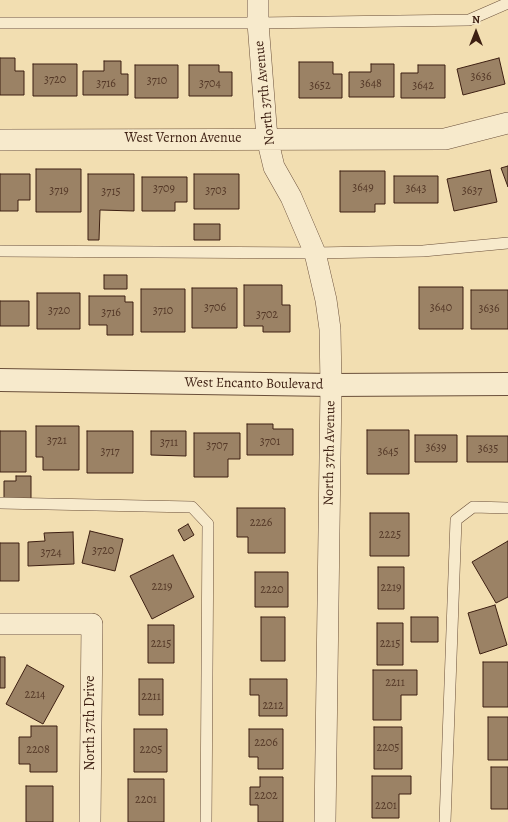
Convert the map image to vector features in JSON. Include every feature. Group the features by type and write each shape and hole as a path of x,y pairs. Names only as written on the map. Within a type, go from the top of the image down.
{"street":[{"name":"North 37th Avenue","path":"258,0 258,23 267,138 274,167 291,197 315,253 326,300 329,322 331,385 325,822"},
{"name":"West Vernon Avenue","path":"0,140 267,138 445,139 508,123"},
{"name":"West Encanto Boulevard","path":"0,380 331,385 508,384"},
{"name":"North 37th Drive","path":"0,624 92,624 90,822"}],"lane":[{"path":"0,23 258,23 469,20 508,4"},
{"path":"0,251 315,253 423,251 508,243"},
{"path":"0,503 192,507 208,524 206,822"},
{"path":"444,822 456,520 473,507 508,508"}],"building":[{"path":"0,58 15,58 15,71 24,71 24,95 0,95"},
{"path":"499,58 505,84 463,95 457,69"},
{"path":"104,61 121,61 121,74 128,74 128,95 83,95 83,71 104,71"},
{"path":"299,62 333,62 333,74 342,74 342,98 299,98"},
{"path":"33,64 77,64 77,96 33,96"},
{"path":"371,64 394,64 394,97 349,97 349,72 371,72"},
{"path":"135,65 178,65 178,98 135,98"},
{"path":"189,65 219,65 219,72 232,72 232,96 189,96"},
{"path":"418,65 445,65 445,98 401,98 401,73 418,73"},
{"path":"508,166 508,187 501,168"},
{"path":"36,169 81,169 81,212 36,212"},
{"path":"490,170 497,202 454,211 447,179"},
{"path":"340,171 385,171 385,204 375,204 375,212 340,212"},
{"path":"0,174 30,174 30,200 18,200 18,211 0,211"},
{"path":"88,174 134,174 134,211 100,210 99,240 88,240"},
{"path":"194,174 239,174 239,209 194,209"},
{"path":"394,176 438,176 438,203 394,203"},
{"path":"142,177 187,177 187,202 175,202 175,211 142,211"},
{"path":"194,224 220,224 220,240 194,240"},
{"path":"104,275 127,275 127,289 104,289"},
{"path":"244,285 282,285 282,305 290,305 290,332 263,332 263,326 244,326"},
{"path":"419,287 463,287 463,329 419,329"},
{"path":"192,288 237,288 237,328 192,328"},
{"path":"141,289 185,289 185,332 141,332"},
{"path":"471,290 508,290 508,329 471,329"},
{"path":"37,293 80,293 80,329 37,329"},
{"path":"89,296 125,296 125,302 133,302 133,335 107,335 107,325 89,325"},
{"path":"0,301 29,301 29,326 0,326"},
{"path":"247,424 273,424 273,429 293,429 293,455 247,455"},
{"path":"36,426 79,426 79,470 43,470 43,457 36,457"},
{"path":"367,430 409,430 409,474 367,474"},
{"path":"0,431 26,431 26,472 0,472"},
{"path":"87,431 133,431 133,473 87,473"},
{"path":"151,431 186,431 186,456 151,455"},
{"path":"194,433 240,433 240,459 228,459 228,477 194,477"},
{"path":"415,435 457,435 457,462 415,462"},
{"path":"467,436 508,436 508,462 467,462"},
{"path":"16,476 31,476 31,499 4,499 4,481 16,481"},
{"path":"237,508 285,508 285,553 248,553 248,537 237,537"},
{"path":"370,513 409,513 409,556 370,556"},
{"path":"188,524 194,535 184,541 178,530"},
{"path":"90,531 123,539 115,571 82,563"},
{"path":"73,532 74,564 28,566 28,542 45,541 44,533"},
{"path":"508,541 508,597 496,603 472,562"},
{"path":"0,543 19,543 19,581 0,581"},
{"path":"173,555 194,597 152,619 130,576"},
{"path":"378,567 404,567 404,609 378,609"},
{"path":"255,572 288,572 288,607 255,607"},
{"path":"495,605 507,645 480,654 468,613"},
{"path":"261,617 285,617 285,661 261,661"},
{"path":"411,617 438,617 438,642 411,642"},
{"path":"377,623 403,623 403,665 377,665"},
{"path":"148,625 174,625 174,663 148,663"},
{"path":"0,657 5,657 5,688 0,688"},
{"path":"483,662 508,662 508,707 483,707"},
{"path":"27,665 64,686 43,724 6,704"},
{"path":"373,670 417,670 417,695 401,695 401,720 373,720"},
{"path":"139,679 163,679 163,715 139,715"},
{"path":"250,679 287,679 287,716 259,716 259,695 250,695"},
{"path":"488,717 508,717 508,760 488,760"},
{"path":"31,726 57,726 57,772 30,772 30,764 19,764 19,737 31,737"},
{"path":"374,727 402,727 402,769 374,769"},
{"path":"134,729 167,729 167,772 134,772"},
{"path":"249,729 283,729 283,769 258,769 258,757 249,757"},
{"path":"491,767 508,767 508,809 491,809"},
{"path":"372,776 411,776 411,794 399,794 399,818 372,818"},
{"path":"260,777 283,777 283,822 258,822 258,805 250,805 250,787 260,787"},
{"path":"128,779 164,779 164,822 128,822"},
{"path":"26,786 53,786 53,822 26,822"}]}
